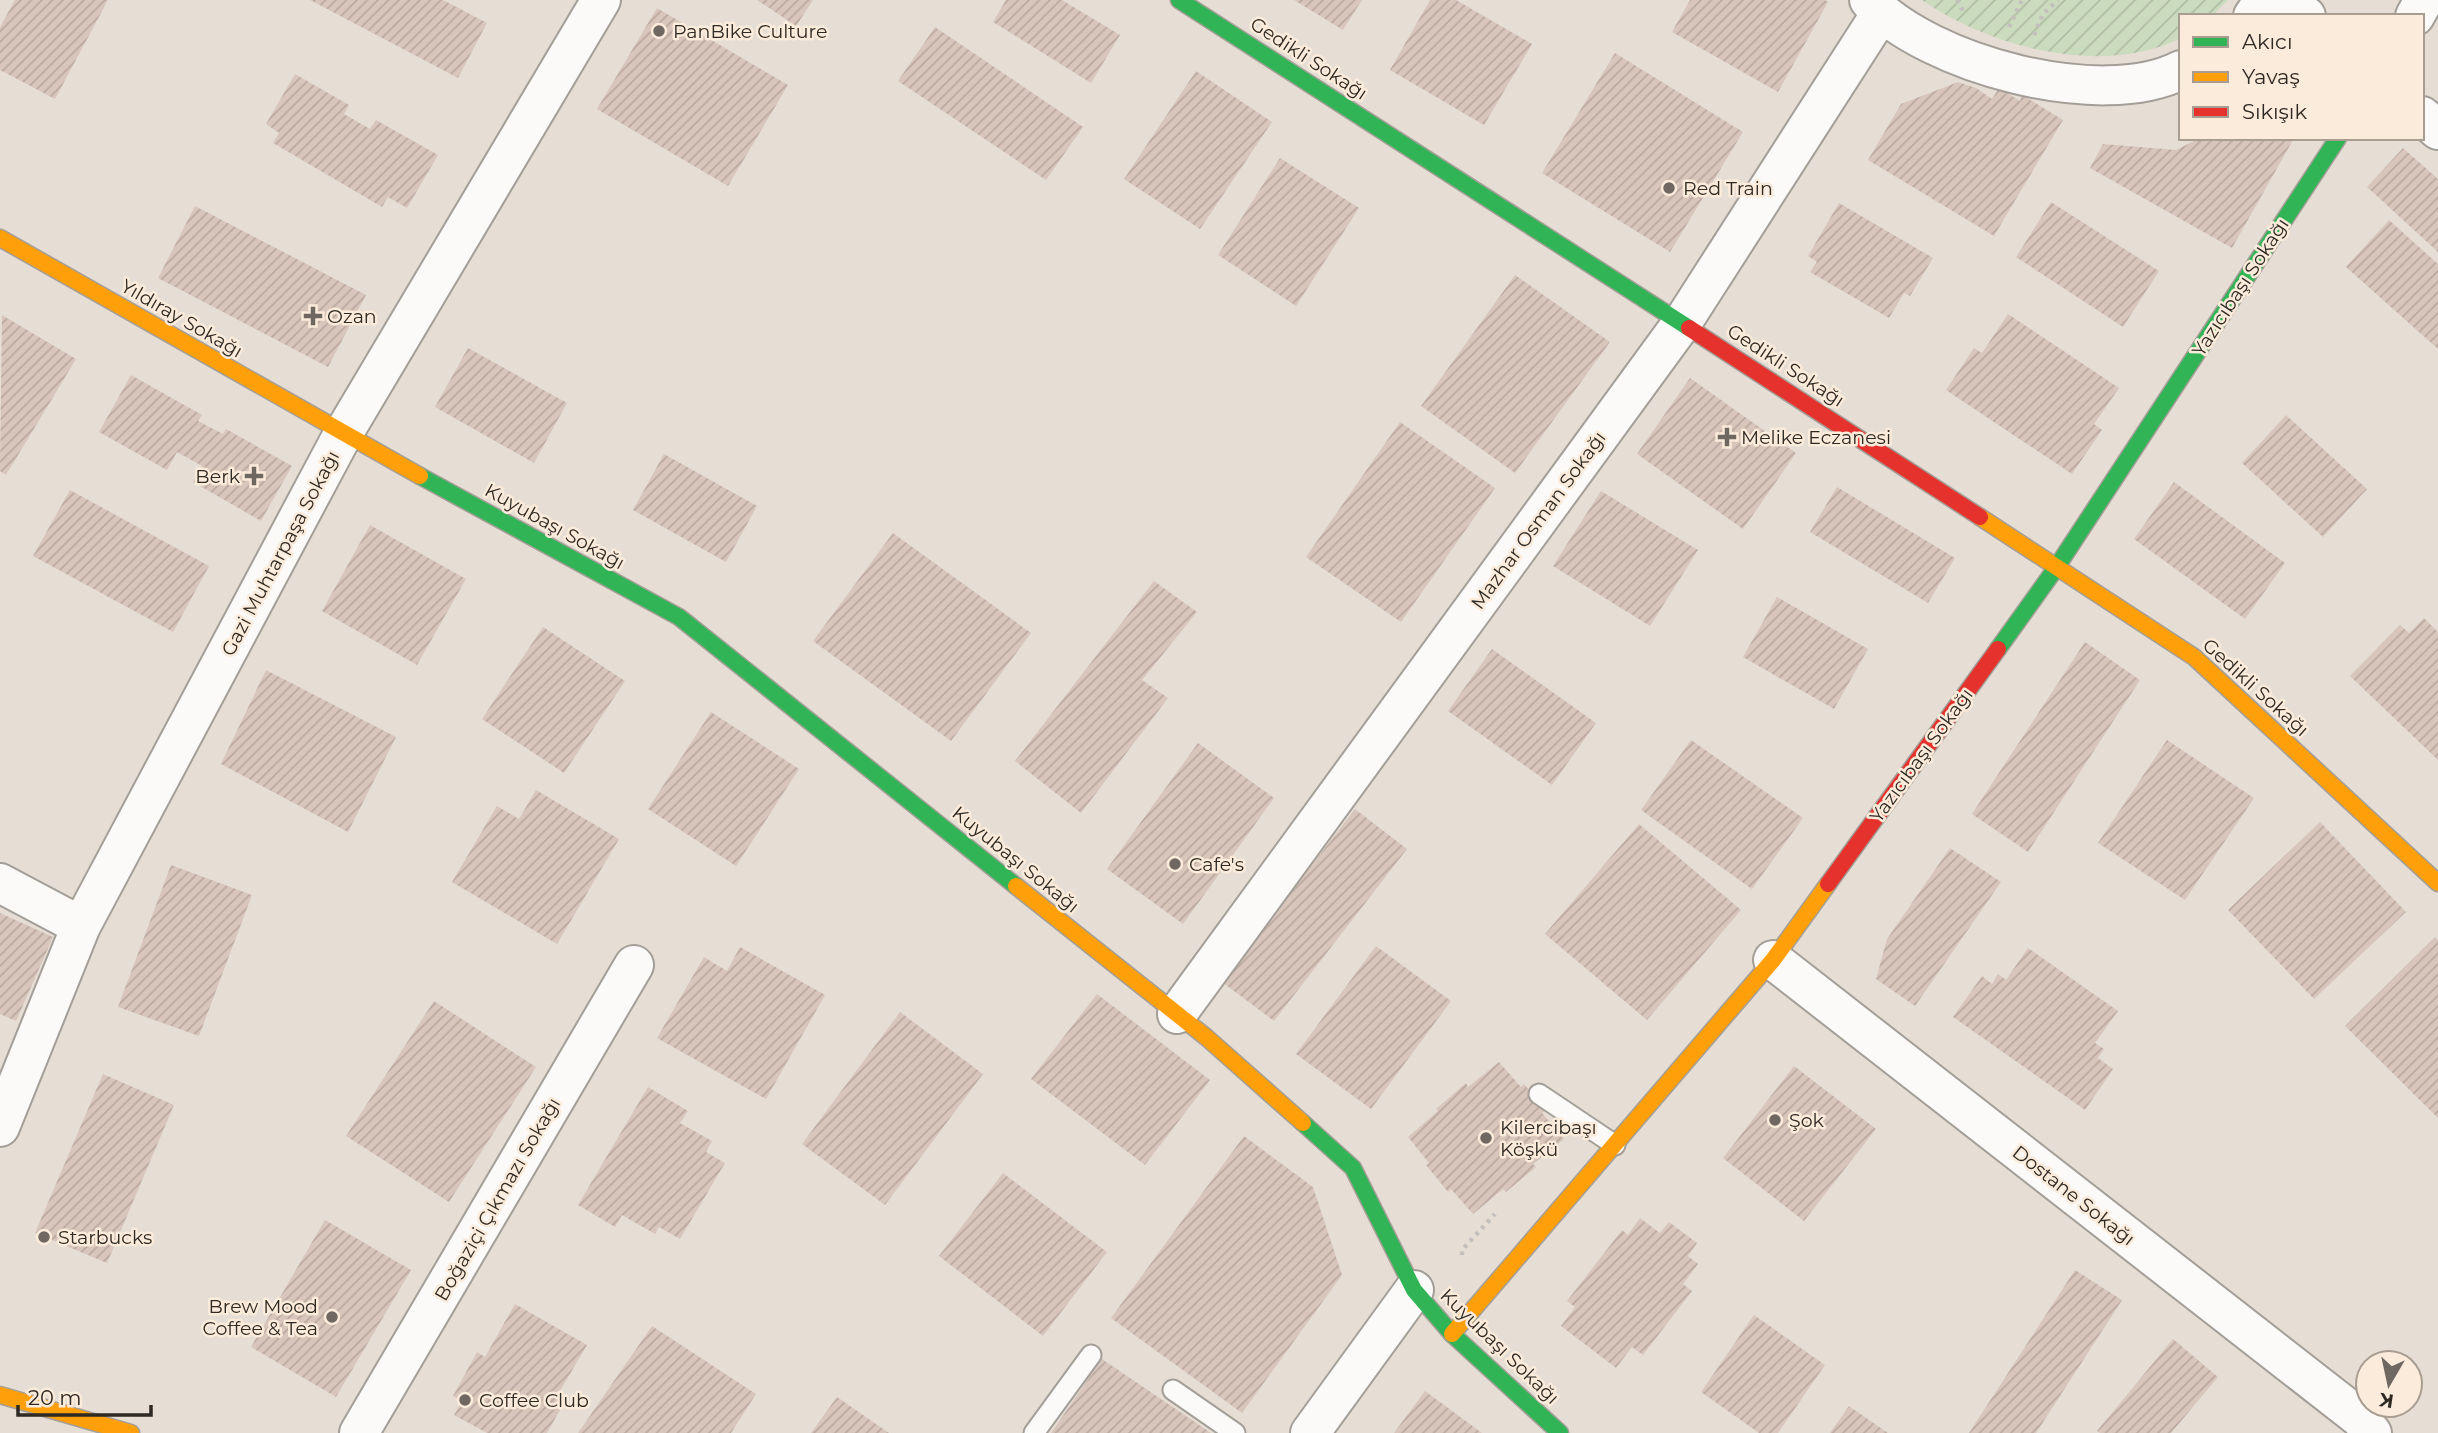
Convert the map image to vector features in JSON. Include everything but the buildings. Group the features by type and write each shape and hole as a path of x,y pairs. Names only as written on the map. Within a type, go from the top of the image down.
{"street":[{"name":"Gazi Muhtarpaşa Sokağı","path":"0,1127 80,926 343,434 601,0"},
{"path":"2283,0 2303,14"},
{"name":"Gedikli Sokağı","path":"1200,6 2194,657 2438,883"},
{"name":"Mazhar Osman Sokağı","path":"1177,1014 1682,323 1875,7 1955,54 2025,77 2100,86 2132,84 2169,76 2179,70"},
{"path":"2424,118 2438,130"},
{"name":"Yazıcıbaşı Sokağı","path":"1452,1334 1773,960 2056,568 2337,140"},
{"name":"Yıldıray Sokağı","path":"0,238 343,434"},
{"name":"Kuyubaşı Sokağı","path":"343,434 679,617 1177,1014 1353,1168 1414,1290 1452,1334 1560,1433"},
{"path":"0,883 80,926"},
{"name":"Dostane Sokağı","path":"1773,960 2360,1418 2372,1433"},
{"name":"Boğaziçi Çıkmazı Sokağı","path":"359,1433 634,965"},
{"path":"1310,1433 1414,1290"},
{"path":"0,1395 131,1433"}],"lane":[{"path":"1539,1094 1615,1145"},
{"path":"1034,1433 1091,1355"},
{"path":"1172,1390 1235,1433"}],"green space":[{"path":"1922,0 2228,0 2214,14 2179,14 2179,39 2150,50 2117,55 2083,56 2048,52 1981,32"}],"traffic: fast":[{"path":"1179,0 1689,328"},
{"path":"1998,649 2056,568 2337,140"},
{"path":"420,476 679,617 1016,886"},
{"path":"1303,1123 1353,1168 1414,1290 1452,1334 1560,1433"}],"traffic: slow":[{"path":"0,238 420,476"},
{"path":"1980,517 2194,657 2438,883"},
{"path":"1452,1334 1773,960 1828,884"},
{"path":"1016,886 1206,1037 1303,1123"},
{"path":"0,1395 131,1433"}],"traffic: jam":[{"path":"1689,328 1980,517"},
{"path":"1828,884 1998,649"}],"place":[{"name":"PanBike Culture","path":"659,31"},
{"name":"Red Train","path":"1669,188"},
{"name":"Ozan","path":"313,316"},
{"name":"Melike Eczanesi","path":"1727,437"},
{"name":"Berk","path":"254,476"},
{"name":"Cafe's","path":"1175,864"},
{"name":"Şok","path":"1775,1120"},
{"name":"Kilercibaşı Köşkü","path":"1486,1138"},
{"name":"Starbucks","path":"44,1237"},
{"name":"Brew Mood Coffee & Tea","path":"332,1317"},
{"name":"Coffee Club","path":"465,1400"}]}
